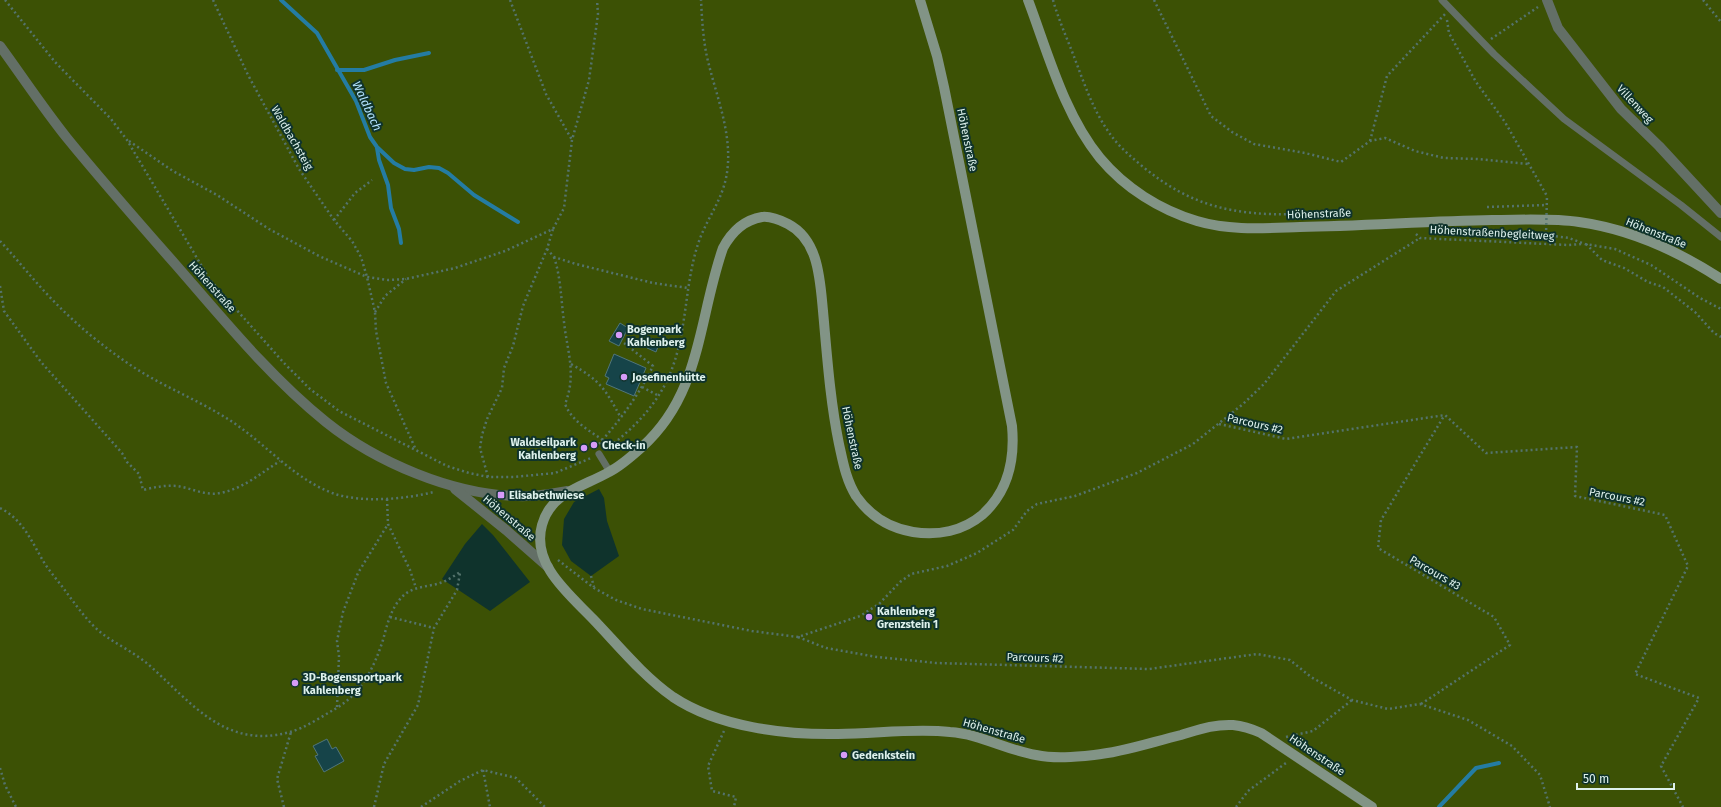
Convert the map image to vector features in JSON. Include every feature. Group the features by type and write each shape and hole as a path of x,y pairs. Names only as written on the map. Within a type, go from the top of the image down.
{"street":[{"name":"Höhenstraße","path":"0,46 71,142 197,289 288,388 326,422 368,450 416,473 454,488 519,496 567,491 610,472 629,458 649,441 672,412 685,389 694,362 723,248 728,240 742,226 752,220 764,217 773,218 793,226 801,232 816,260 830,390 843,460 849,483 866,508 878,519 892,527 911,532 935,534 951,532 967,525 986,511 1001,492 1010,469 1013,447 1012,426 947,102 937,56 920,0"},
{"name":"Höhenstraße","path":"1028,0 1061,89 1080,129 1099,157 1110,170 1140,194 1157,204 1198,221 1238,228 1550,219 1579,222 1628,233 1687,258 1721,279"},
{"name":"Villenweg","path":"1547,3 1558,28 1621,109 1659,146 1721,213"},
{"name":"Höhenstraße","path":"454,488 506,530 548,567 571,596 650,678 686,705 704,713 728,721 779,730 835,734 926,731 956,732 1036,755 1065,757 1111,753 1221,725 1241,726 1251,729 1272,740 1372,807"},
{"name":"Höhenstraße","path":"548,567 542,549 541,531 545,516 557,500 567,491"}],"lane":[{"path":"1444,2 1485,45 1564,118 1681,205 1721,237"},
{"path":"599,454 610,472"}],"path":[{"path":"5,0 55,62 111,119 127,140 210,280 258,336 310,389 339,411 416,451 455,468 488,477 514,477 555,473 599,454 631,429 643,417 659,396 674,366 697,245 725,188 728,163 725,126 707,55 702,22 701,0"},
{"name":"Waldbachsteig","path":"213,0 248,75 299,169 334,220 352,241 361,257 375,312 376,331 386,384 416,451"},
{"path":"510,0 546,94 572,140"},
{"path":"488,477 483,464 480,448 482,435 487,419 502,388 504,368 513,346 523,306 547,249 553,229 564,208 572,140 590,74 598,14 597,0"},
{"path":"1053,0 1085,86 1108,131 1123,150 1162,182 1187,197 1223,209 1268,215 1299,214"},
{"path":"1154,0 1211,116 1232,132 1254,144 1305,153 1341,162 1370,141 1385,138 1415,151 1444,158 1477,159 1528,164"},
{"path":"1703,0 1721,22"},
{"path":"1444,2 1449,33 1476,82 1505,122 1547,196 1547,205 1483,208"},
{"path":"1485,45 1500,31 1512,26 1540,6 1547,3"},
{"path":"1370,141 1387,76 1446,12"},
{"path":"127,140 173,171 217,195 269,229 318,256 367,277 388,280 406,279 455,268 505,251 553,229"},
{"path":"334,220 355,193 372,180"},
{"name":"Höhenstraßenbegleitweg","path":"1547,205 1546,235 1569,238 1585,244 1615,249 1651,265 1700,298 1721,309"},
{"name":"Höhenstraßenbegleitweg","path":"1405,223 1420,238 1535,242 1568,245 1585,244"},
{"path":"548,567 554,556 594,588 616,600 642,609 752,631 798,637 871,611 900,582 911,574 947,566 977,553 1013,530 1027,511 1037,504 1075,496 1137,473 1193,444 1264,384 1336,291 1420,238"},
{"path":"0,241 47,294 85,331 127,363 234,423 280,461 308,481 336,494 366,499 387,499 454,488"},
{"path":"1585,244 1602,260 1624,268 1648,282 1663,287 1695,312 1714,333 1721,337"},
{"path":"547,249 554,257 559,273 564,324 571,364 570,392 565,404 569,414 585,428 603,440"},
{"path":"554,257 653,283 688,288"},
{"path":"375,312 385,296 406,279"},
{"path":"0,286 4,311 41,362 139,474 143,490 164,485 179,486 199,492 219,493 241,487 280,461"},
{"path":"599,454 596,449 621,418 642,387 653,366 624,342"},
{"path":"571,364 592,376 604,389 621,418"},
{"path":"642,387 659,396"},
{"name":"Parcours #2","path":"1218,424 1286,439 1445,415 1486,453 1577,447 1574,496 1665,515 1688,566 1635,674 1699,698 1661,766 1683,807"},
{"name":"Parcours #3","path":"1420,704 1510,645 1494,617 1378,548 1381,520 1445,415"},
{"path":"387,499 388,524 410,570 416,588"},
{"path":"0,508 10,513 22,524 46,565 83,615 103,634 149,665 171,687 200,712 233,732 261,737 291,732 337,708 353,696 365,681 381,646 390,617 402,596 416,588 441,583 460,572 457,590 434,628 418,704 384,764 374,807"},
{"path":"337,708 339,656 337,641 343,612 358,573 388,524"},
{"path":"591,576 594,588"},
{"path":"390,617 434,628"},
{"name":"Parcours #2","path":"798,637 826,648 877,657 936,663 1149,669 1257,654 1290,660 1311,677 1352,700 1388,709 1420,704 1468,720 1512,746 1540,776 1550,807"},
{"path":"1272,740 1313,732 1352,700"},
{"path":"728,721 708,766 712,791 736,797 734,807"},
{"path":"284,807 277,779 291,732"},
{"path":"1236,807 1248,791 1296,756"},
{"path":"0,768 5,785 16,807"},
{"path":"421,807 460,781 483,770 516,778 545,807"},
{"path":"483,770 490,807"}],"green space":[{"path":"0,0 1721,0 1721,807 0,807","holes":["599,489 604,498 607,521 619,556 591,576 571,561 562,545 564,519 574,502","482,524 493,535 530,582 490,611 442,579 465,544"]}],"building":[{"name":"Bogenpark Kahlenberg","path":"620,323 628,328 619,346 609,341"},
{"path":"650,338 660,341 656,352 647,348"},
{"name":"Josefinenhütte","path":"614,354 646,368 634,396 606,384 609,378 605,376"},
{"path":"327,739 332,749 336,747 344,761 324,772 315,756 318,755 313,746"}],"waterway":[{"name":"Waldbach","path":"281,0 317,33 356,101 370,137 377,147 394,163 405,169 414,170 429,167 439,168 448,173 474,195 518,222"},
{"path":"337,70 364,70 395,60 429,53"},
{"path":"377,148 379,160 388,185 391,208 399,229 401,243"},
{"path":"1439,807 1476,768 1499,763"}],"place":[{"name":"Bogenpark Kahlenberg","path":"619,335"},
{"name":"Josefinenhütte","path":"624,377"},
{"name":"Check-in","path":"594,445"},
{"name":"Waldseilpark Kahlenberg","path":"584,448"},
{"name":"Elisabethwiese","path":"501,495"},
{"name":"Kahlenberg Grenzstein 1","path":"869,617"},
{"name":"3D-Bogensportpark Kahlenberg","path":"295,683"},
{"name":"Gedenkstein","path":"844,755"}]}
